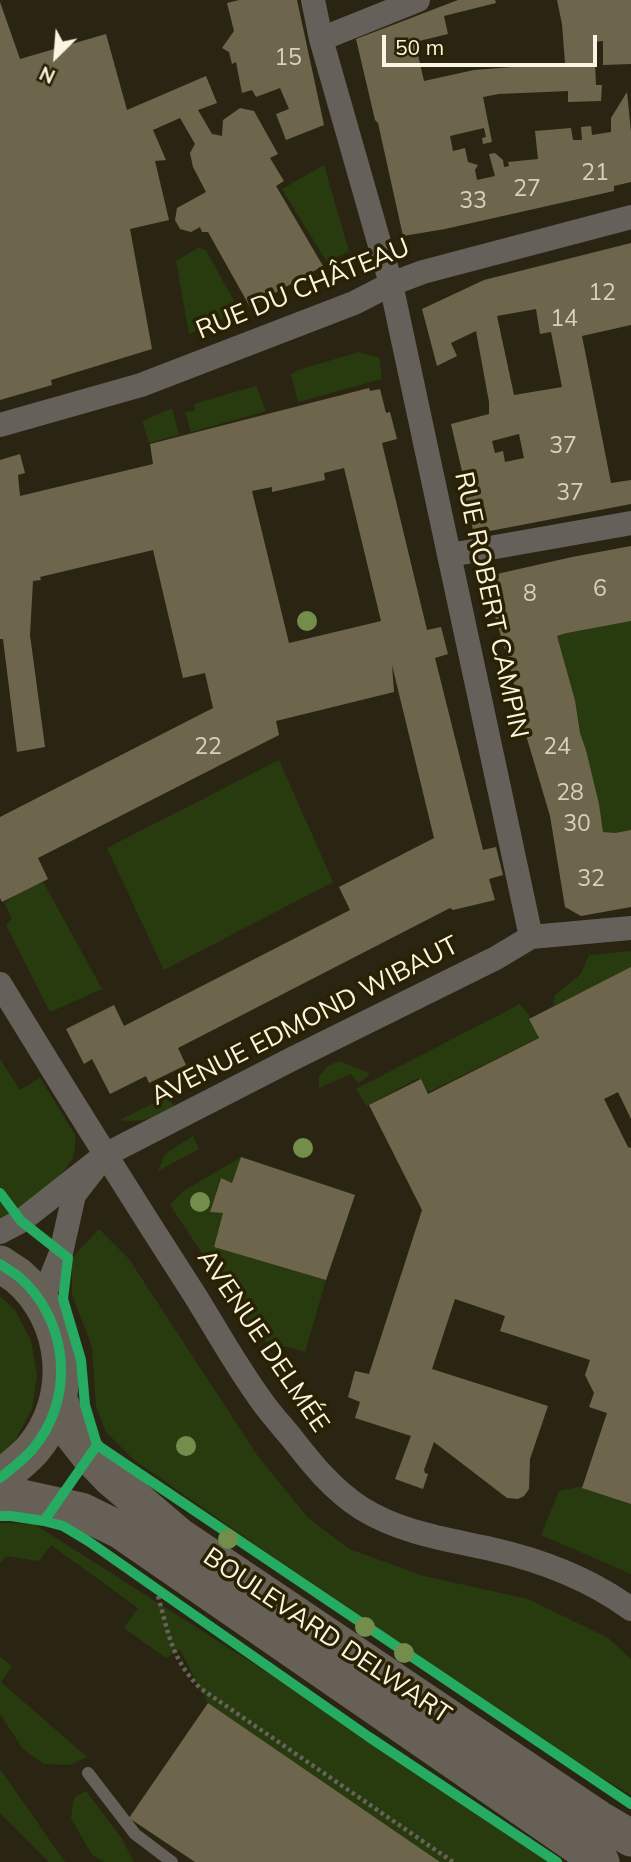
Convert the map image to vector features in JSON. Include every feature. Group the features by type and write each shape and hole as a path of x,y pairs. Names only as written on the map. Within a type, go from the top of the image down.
{"main road":[{"path":"0,1264 19,1277 41,1303 57,1336 62,1372 59,1399 49,1426 33,1450 0,1478"},
{"name":"BOULEVARD DELWART","path":"59,1399 71,1432 89,1455 111,1478 178,1536 631,1838"},
{"name":"BOULEVARD DELWART","path":"0,1493 81,1511 120,1530 601,1862"}],"street":[{"name":"RUE ROBERT CAMPIN","path":"313,0 321,39 391,284 531,937"},
{"path":"321,39 418,0"},
{"name":"RUE DU CHÂTEAU","path":"0,425 141,385 354,303 422,272 631,217"},
{"path":"450,555 631,523"},
{"path":"531,937 631,928"},
{"name":"AVENUE EDMOND WIBAUT","path":"0,1232 21,1221 105,1155 496,958 531,937"},
{"name":"AVENUE DELMÉE","path":"0,984 260,1399 319,1473 361,1507 388,1522 425,1535 491,1549 541,1564 614,1596 631,1609"},
{"name":"AVENUE EDMOND WIBAUT","path":"41,1303 61,1252 74,1195 105,1155"}],"lane":[{"path":"88,1773 135,1834 172,1862"}],"path":[{"path":"156,1589 167,1597"},
{"path":"156,1589 174,1654 186,1674 200,1688 453,1862"}],"green space":[{"path":"324,165 349,251 327,262 282,189"},
{"path":"198,248 206,250 240,312 189,334 176,261"},
{"path":"359,352 379,358 382,379 298,402 291,374"},
{"path":"256,386 266,411 191,432 185,412 195,411 194,404"},
{"path":"172,408 179,435 149,443 142,421"},
{"path":"631,621 631,830 603,832 599,804 580,733 575,699 557,636"},
{"path":"279,760 333,882 164,970 107,848"},
{"path":"41,878 102,989 50,1012 6,925 12,918 4,903"},
{"path":"631,951 631,968 553,1006 555,995 581,974 589,955"},
{"path":"520,1004 530,1017 538,1038 429,1092 418,1078 367,1106 356,1089"},
{"path":"0,1059 20,1090 40,1078 75,1135 75,1148 72,1160 65,1170 26,1210 0,1223"},
{"path":"339,1061 369,1073 358,1083 351,1074 319,1088 319,1076 328,1066"},
{"path":"168,1096 175,1109 141,1120 120,1120"},
{"path":"193,1136 199,1149 158,1171 165,1154"},
{"path":"241,1157 232,1183 220,1178 211,1209 211,1212 223,1213 214,1247 326,1280 305,1352 259,1339 170,1205 182,1192"},
{"path":"99,1229 129,1259 257,1455 308,1518 349,1549 424,1576 528,1599 608,1638 631,1659 631,1795 592,1772 279,1561 133,1459 106,1432 96,1407 92,1347 72,1295 72,1258"},
{"path":"0,1296 15,1310 31,1341 37,1375 32,1409 16,1439 0,1455"},
{"path":"583,1486 631,1503 631,1574 541,1535 559,1491"},
{"path":"0,1523 34,1524 565,1862 440,1862 208,1703 180,1650 166,1658 124,1628 138,1608 51,1545 39,1561 6,1556 0,1564"},
{"path":"0,1657 12,1666 1,1682 87,1757 69,1765 44,1764 23,1749 0,1714"},
{"path":"0,1769 65,1862 49,1862 0,1813"},
{"path":"86,1791 122,1839 134,1862 104,1862 92,1855 71,1818 74,1798"}],"building":[{"path":"239,0 297,0 324,125 286,140 276,114 289,109 280,88 256,97 252,90 242,93 236,62 232,64 229,52 222,48 234,31 227,3"},
{"path":"458,0 495,0 496,3 444,16 448,34 415,42 424,81 474,70 565,63 557,0 631,0 631,64 603,65 603,41 594,42 596,85 602,85 601,101 568,102 568,91 483,97 492,142 483,144 482,138 486,137 484,128 450,136 453,151 465,148 468,162 478,165 475,170 477,180 495,176 489,154 495,153 503,160 504,167 509,166 508,162 538,159 535,131 571,128 573,140 582,140 581,127 591,126 592,135 611,132 611,118 627,92 631,132 631,182 614,186 614,191 403,236 356,39"},
{"path":"0,2 20,59 106,34 127,110 206,76 217,103 198,110 212,134 222,136 223,120 240,108 254,111 278,154 270,158 284,181 276,186 323,266 250,307 208,232 202,232 200,227 191,232 180,229 175,220 177,208 206,192 193,167 190,153 195,144 180,118 153,130 166,160 155,161 169,220 130,229 152,349 51,380 52,385 0,400"},
{"path":"631,243 631,325 582,336 611,483 631,480 631,504 474,534 451,424 489,414 476,331 451,343 457,356 437,366 422,309 484,280","holes":["536,309 540,334 551,332 562,387 514,395 497,316","519,434 524,458 505,462 503,451 495,453 492,441"]},
{"path":"369,388 370,391 380,389 397,439 382,443 427,630 441,627 448,654 435,658 483,850 496,847 503,875 489,879 495,900 453,910 450,908 178,1048 186,1065 149,1083 146,1076 110,1094 92,1059 84,1064 66,1029 114,1005 124,1026 350,910 339,887 434,838 392,665 394,692 276,721 279,735 38,858 48,879 2,902 0,817 213,708 205,673 183,678 153,550 40,577 41,580 33,581 30,635 45,747 17,752 3,639 0,639 0,460 20,454 25,473 18,475 20,496 153,464 150,444","holes":["344,468 381,621 289,643 252,491 272,487 272,492 325,480 324,473"]},
{"path":"631,546 631,621 557,636 575,700 603,832 631,830 631,907 581,916 565,907 550,816 494,613 488,576"},
{"path":"631,967 631,1119 618,1092 604,1099 628,1147 631,1148 631,1504 582,1488 607,1413 589,1407 594,1393 585,1375 590,1360 500,1331 505,1316 455,1299 432,1369 548,1406 530,1459 529,1489 518,1499 507,1498 434,1442 424,1470 428,1474 423,1489 395,1479 411,1436 355,1418 360,1402 348,1397 355,1371 369,1374 422,1210 369,1105 421,1079 428,1094 539,1038 529,1019"},
{"path":"241,1157 355,1195 326,1280 214,1247 223,1213 210,1212 221,1178 232,1183"},
{"path":"208,1703 440,1862 195,1862 129,1818"}],"cycle path":[{"path":"0,1193 21,1221 68,1258 63,1299 81,1360 85,1405 97,1445 631,1804"},
{"path":"0,1264 18,1276 35,1294 48,1314 61,1360 56,1407 46,1430 32,1450 0,1478"},
{"path":"0,1516 44,1521 97,1445"},
{"path":"44,1521 63,1526 88,1541 369,1737 557,1862"}]}
